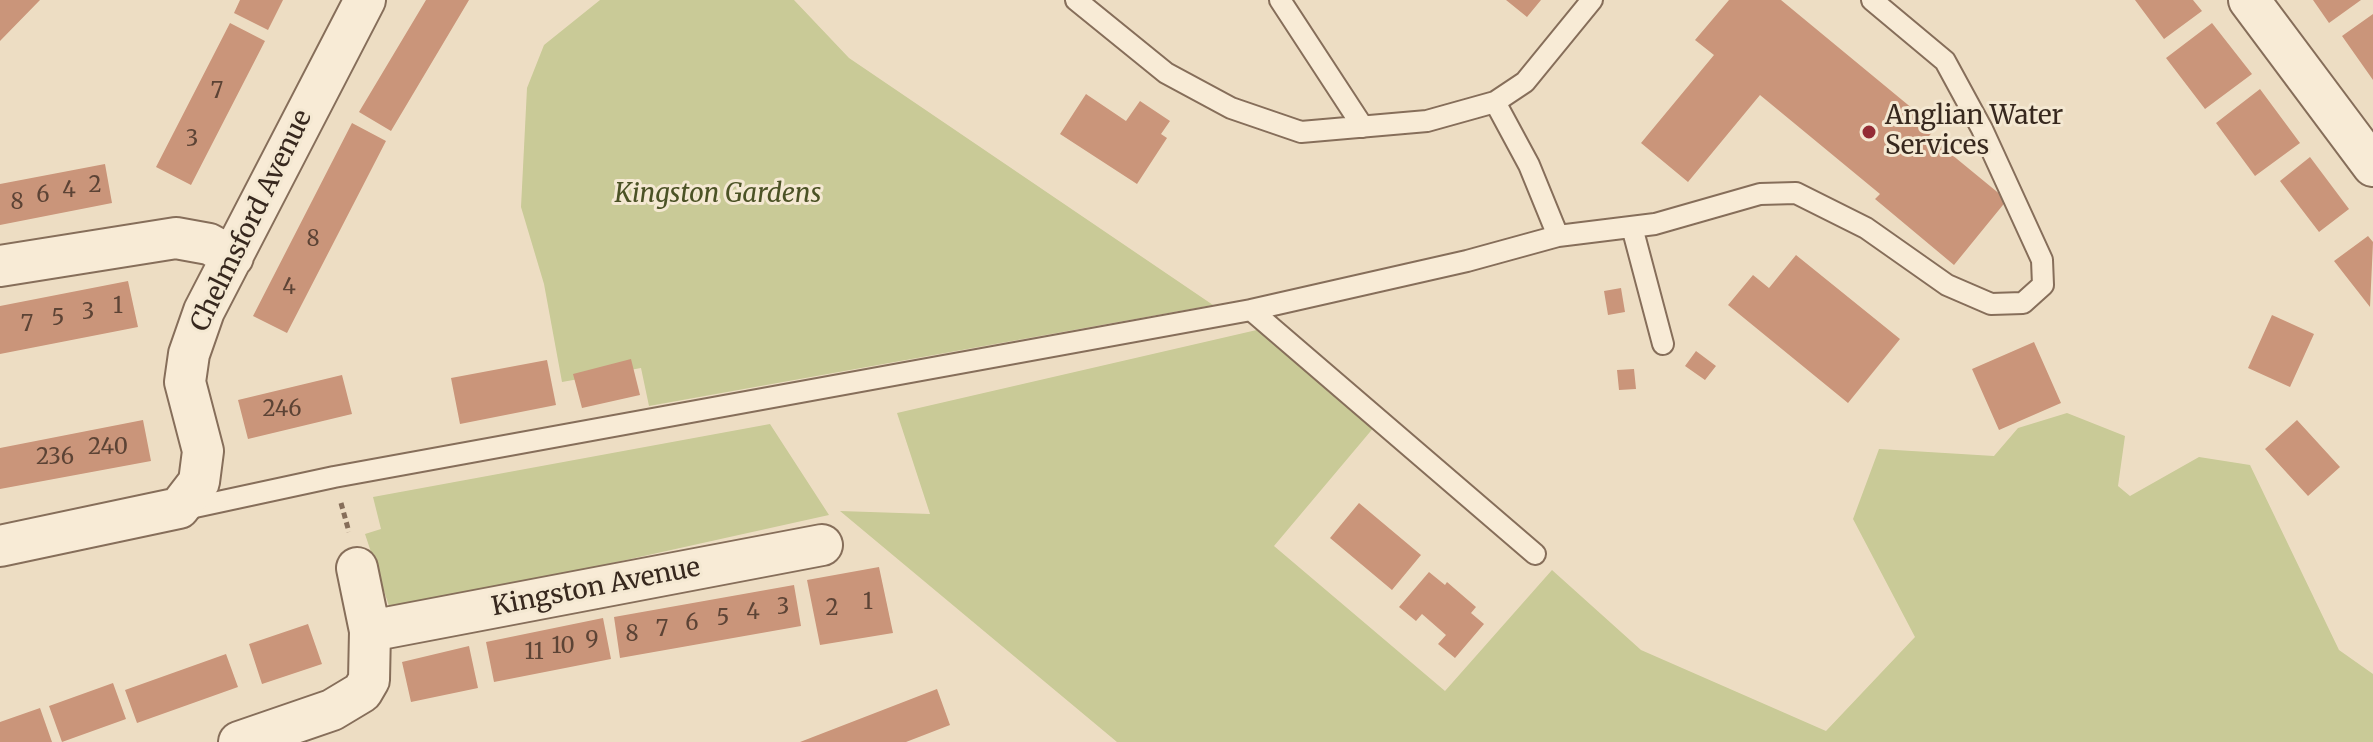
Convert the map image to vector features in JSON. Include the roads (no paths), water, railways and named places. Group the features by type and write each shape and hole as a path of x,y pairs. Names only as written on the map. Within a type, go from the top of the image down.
{"street":[{"name":"Chelmsford Avenue","path":"0,546 147,518 179,508 199,482 203,451 185,382 189,354 204,311 365,0"},
{"path":"2249,0 2373,166"},
{"path":"0,266 176,238 209,244 233,257"},
{"name":"Kingston Avenue","path":"370,631 822,545"},
{"path":"239,742 332,710 362,692 369,680 370,631 357,568"}],"lane":[{"path":"1076,0 1166,73 1231,108 1301,132 1427,121 1495,102 1525,82 1592,0"},
{"path":"1280,0 1363,127"},
{"path":"147,518 334,477 1251,310 1467,261 1558,236 1655,224 1760,194 1796,193 1866,228 1947,285 1991,304 2023,303 2043,285 2042,260 1982,129 1945,61 1872,0"},
{"path":"1495,102 1529,165 1558,236"},
{"path":"1632,227 1663,344"},
{"path":"1251,310 1535,554"}],"place":[{"name":"Anglian Water Services","path":"1869,132"}],"park label":[{"name":"Kingston Gardens","path":"718,195"}]}
